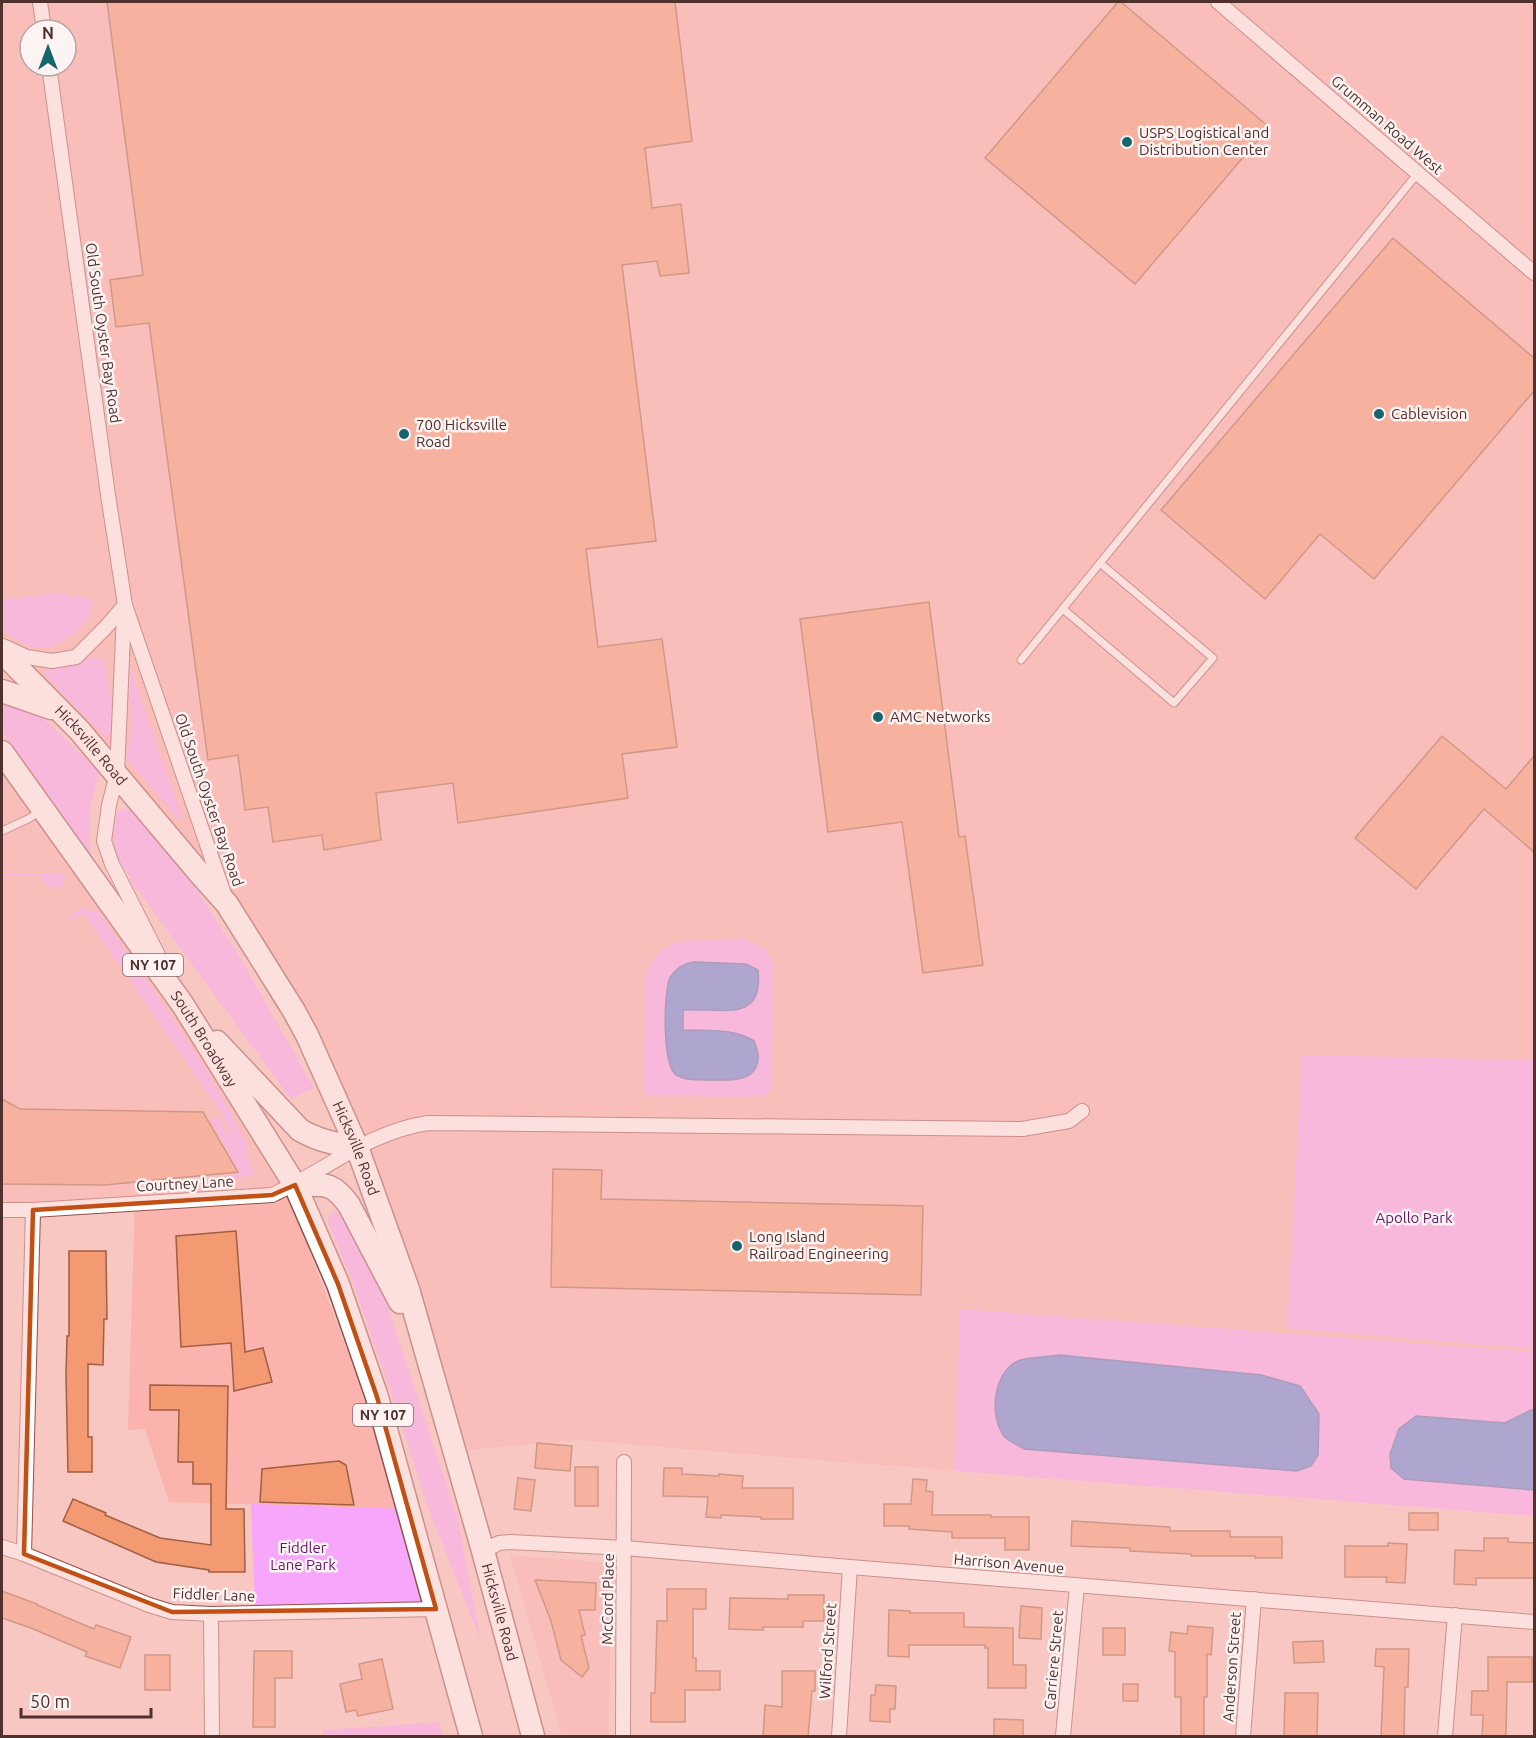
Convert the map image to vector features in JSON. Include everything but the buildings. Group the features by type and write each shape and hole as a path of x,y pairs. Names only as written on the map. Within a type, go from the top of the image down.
{"main road":[{"name":"Hicksville Road","path":"2,652 79,730 227,904 294,1011 357,1147 408,1289 483,1551 532,1737"},
{"path":"2,691 58,711"},
{"name":"South Broadway","path":"2,752 183,1005 295,1185"},
{"path":"183,1005 300,1130 313,1138 357,1147"},
{"path":"295,1185 323,1185 333,1187 339,1192 349,1205 425,1349"},
{"name":"NY 107","path":"295,1185 338,1284 377,1397 471,1737"}],"street":[{"path":"40,2 42,18"},
{"name":"Grumman Road West","path":"1218,2 1534,273"},
{"name":"Old South Oyster Bay Road","path":"51,78 125,605 227,904"},
{"path":"2,646 27,657 52,661 76,657 125,605"},
{"name":"Old South Oyster Bay Road","path":"125,605 117,774 109,805 104,841 112,864 183,1005"},
{"name":"Courtney Lane","path":"2,1210 272,1196 295,1185 357,1147 407,1126 428,1123 1022,1129 1069,1121 1082,1111"},
{"path":"24,1554 33,1210"},
{"name":"McCord Place","path":"623,1737 624,1462"},
{"name":"Harrison Avenue","path":"483,1551 499,1543 510,1542 625,1548 1534,1622"},
{"name":"Fiddler Lane","path":"2,1547 172,1612 211,1614 436,1609"},
{"name":"Wilford Street","path":"839,1737 850,1567"},
{"name":"Carriere Street","path":"1063,1737 1077,1586"},
{"name":"Anderson Street","path":"1243,1737 1254,1599"},
{"path":"211,1614 212,1737"},
{"path":"1445,1737 1455,1615"}],"lane":[{"path":"1021,660 1418,173"},
{"path":"1063,609 1174,703 1213,658 1100,563"},
{"path":"2,831 43,809"}],"highlighted area":[{"path":"295,1185 338,1284 377,1397 436,1609 172,1612 24,1554 33,1210 272,1195"}],"shaded area":[{"path":"2,2 1534,2 1534,1352 961,1309 954,1471 577,1440 468,1450 270,949 112,755 2,643"},
{"path":"2,761 81,871 284,1183 367,1403 403,1509 169,1502 145,1429 128,1430 135,1200 2,1206"},
{"path":"510,1555 613,1563 608,1736 562,1736"}],"green space":[{"path":"59,593 94,599 86,621 63,641 49,647 34,647 21,642 2,629 2,599"},
{"path":"94,657 102,658 111,696 114,728 107,739 44,672 46,669"},
{"path":"129,666 182,816 179,820 127,759 132,720 126,675"},
{"path":"2,698 35,711 100,772 90,814 91,857 2,731"},
{"path":"126,808 133,811 188,876 242,961 314,1088 291,1099 133,884 115,849 112,831 118,811"},
{"path":"2,873 63,874 65,878 62,885 51,889 39,876 2,876"},
{"path":"85,907 89,912 96,909 197,1055 249,1148 245,1151 255,1175 224,1179 223,1177 240,1173 209,1117 219,1117 228,1135 232,1133 218,1108 83,913 72,919 69,917"},
{"path":"745,940 757,944 768,953 774,970 771,1088 765,1096 643,1096 646,974 653,959 677,941"},
{"name":"Apollo Park","path":"1302,1055 1534,1060 1534,1349 1287,1328"},
{"path":"337,1212 364,1248 378,1278 457,1516 481,1640 430,1513 353,1282 328,1222 329,1215"},
{"path":"960,1309 1534,1352 1534,1410 1505,1423 1416,1416 1404,1479 1534,1490 1534,1516 954,1471","holes":["1059,1355 1261,1375 1018,1361"]},
{"name":"Fiddler Lane Park","path":"251,1504 403,1509 429,1603 255,1608"},
{"path":"439,1722 443,1736 323,1736 323,1730"}],"water":[{"path":"694,962 746,964 758,970 758,987 754,999 746,1006 724,1011 683,1010 683,1030 729,1032 754,1041 758,1059 752,1073 746,1077 731,1080 687,1079 676,1075 671,1068 665,1026 668,984 671,976 679,968"},
{"path":"1059,1355 1261,1375 1300,1386 1319,1414 1318,1455 1311,1466 1297,1471 1024,1449 1006,1438 999,1427 995,1406 999,1384 1003,1375 1018,1361"},
{"path":"1534,1410 1534,1490 1404,1479 1391,1468 1390,1454 1399,1429 1416,1416 1505,1423"}],"place":[{"name":"USPS Logistical and Distribution Center","path":"1127,142"},
{"name":"Cablevision","path":"1379,414"},
{"name":"700 Hicksville Road","path":"404,434"},
{"name":"AMC Networks","path":"878,717"},
{"name":"Long Island Railroad Engineering","path":"737,1246"}]}
